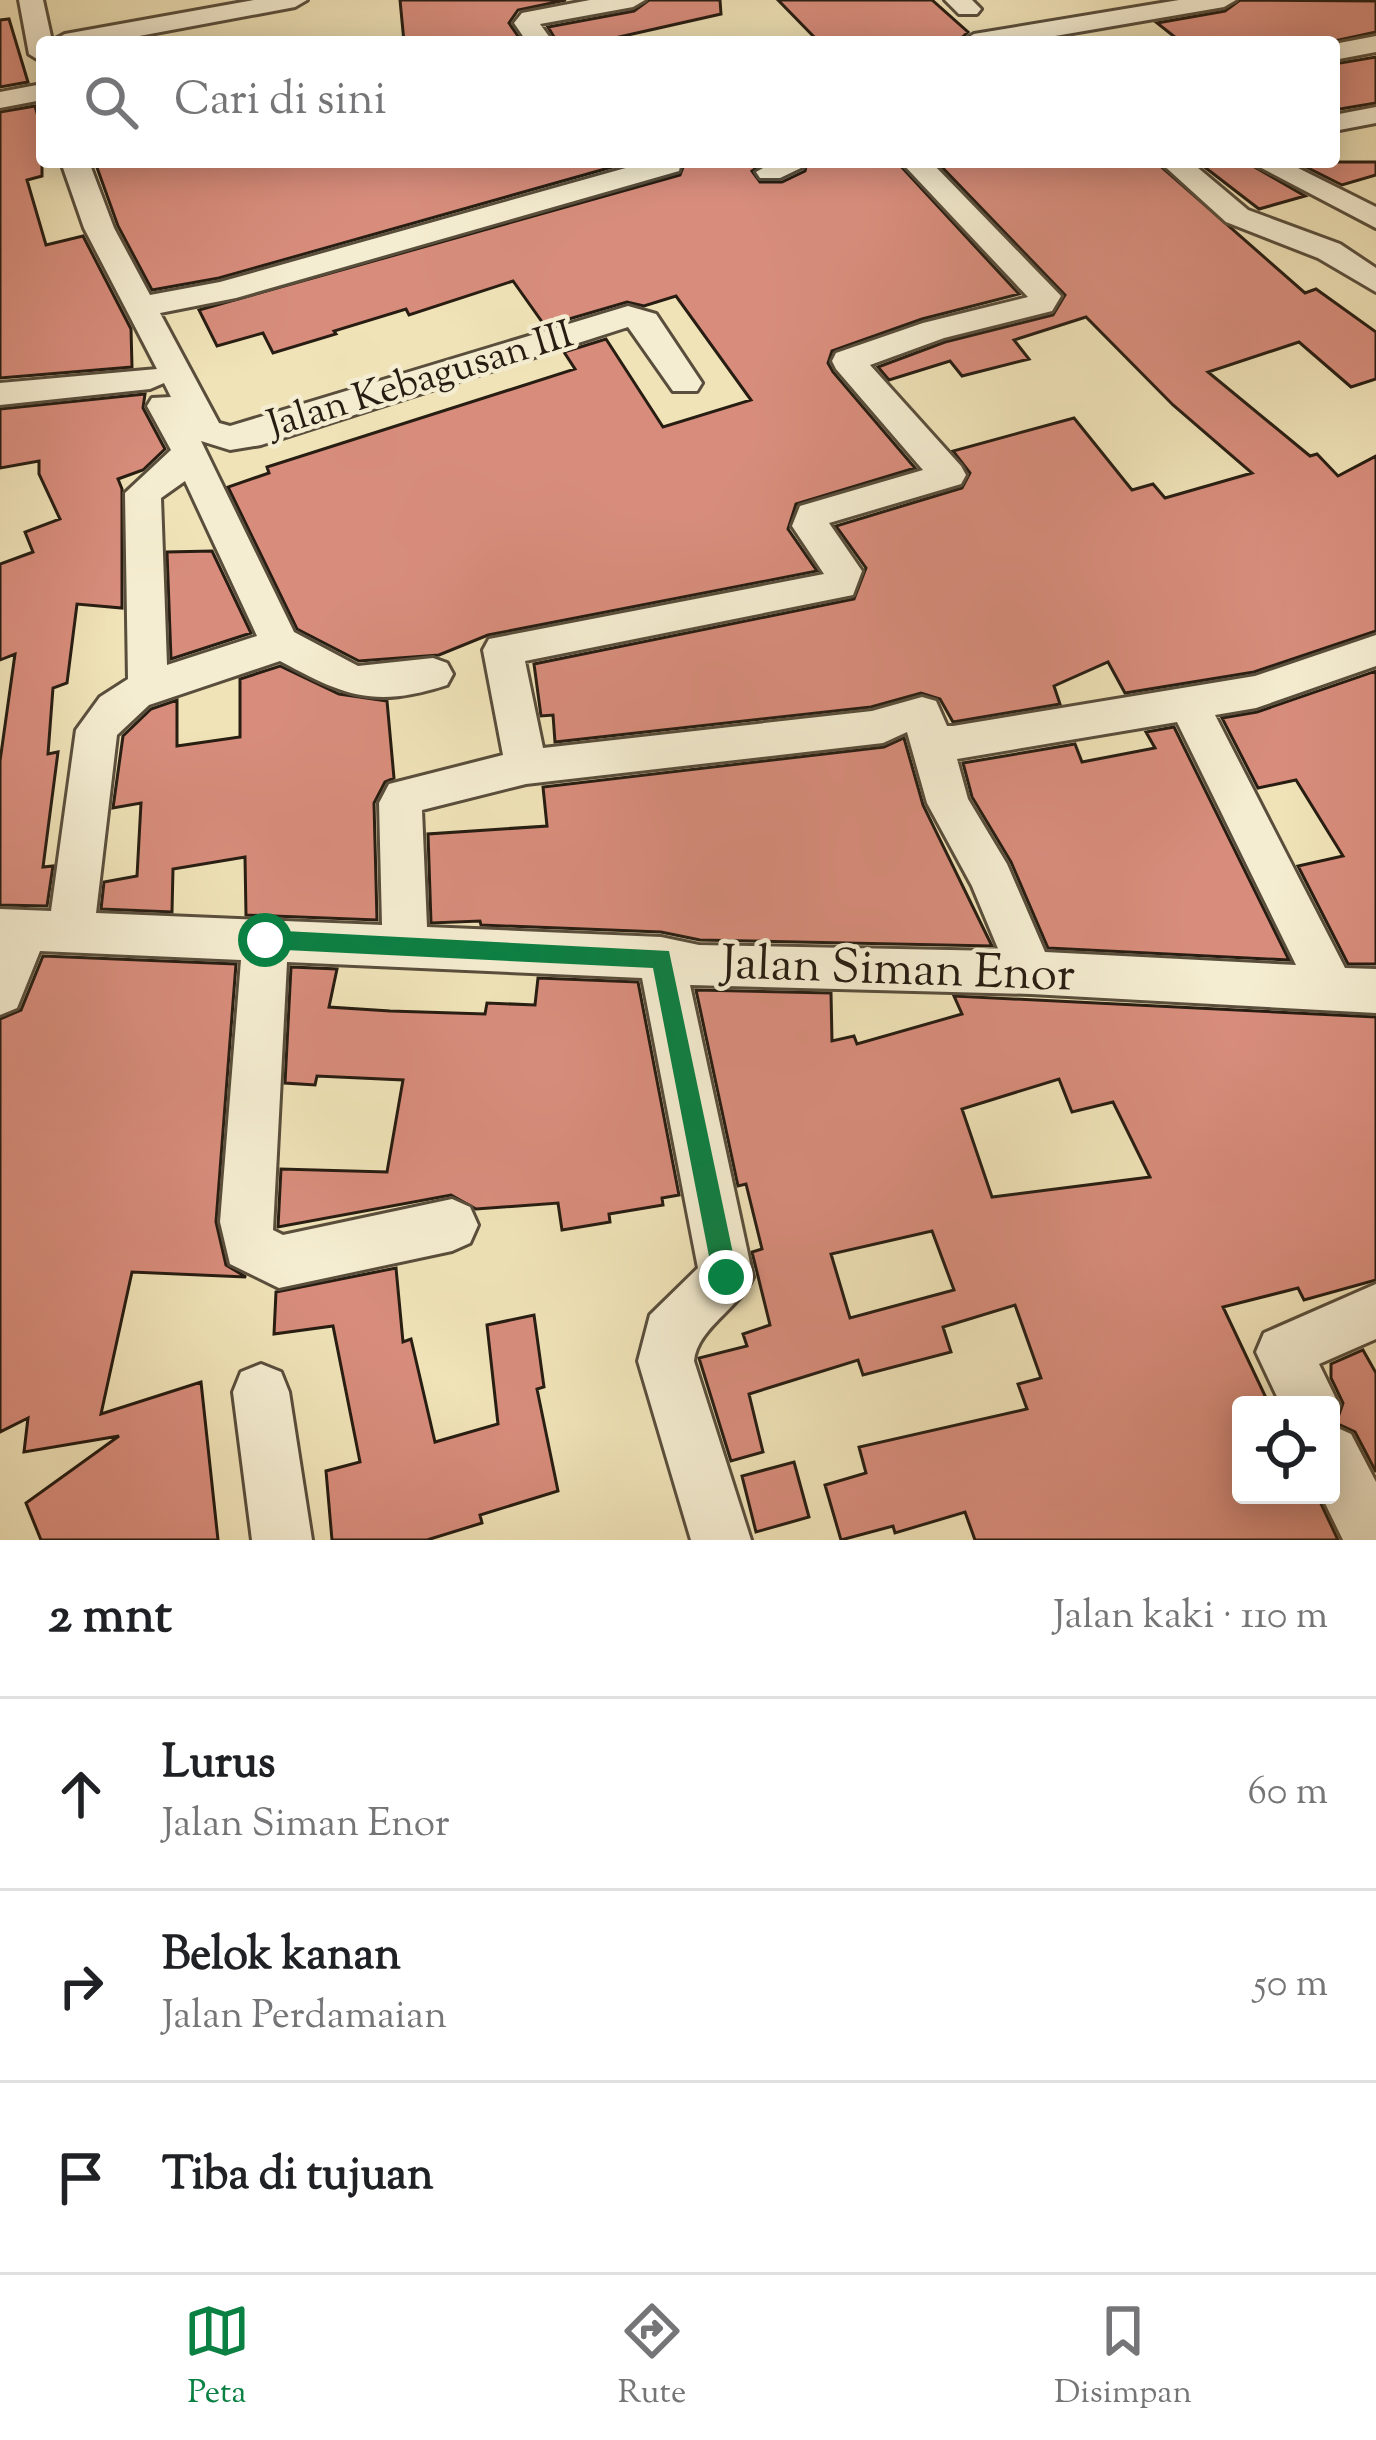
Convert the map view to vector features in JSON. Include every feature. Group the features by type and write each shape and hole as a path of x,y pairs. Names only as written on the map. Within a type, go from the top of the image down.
{"street":[{"path":"31,0 35,43"},
{"path":"98,36 295,0"},
{"path":"536,36 527,23 549,7 633,0"},
{"path":"1034,36 1224,0"},
{"path":"1340,51 1376,44"},
{"path":"0,100 36,93"},
{"path":"1340,122 1376,116"},
{"name":"Jalan Kebagusan III","path":"77,168 99,228 191,404 215,437 261,433 628,316 646,321 685,383"},
{"path":"142,307 224,291 382,242 658,168"},
{"path":"526,766 503,650 840,585 846,579 843,571 810,526 813,515 948,475 848,361 934,330 1043,300 921,168"},
{"path":"1181,168 1237,216 1329,251 1376,282"},
{"path":"1276,168 1376,219"},
{"path":"99,228 98,252 150,377 279,642 354,682 433,674"},
{"path":"0,394 150,377"},
{"path":"148,686 143,493 179,466 188,450"},
{"path":"0,993 32,930 97,730 108,711 148,686 279,642"},
{"path":"932,744 1256,692 1376,650"},
{"path":"1188,702 1354,989"},
{"path":"405,947 400,802 526,766 883,726 890,718 922,713 948,803 991,878 1030,973"},
{"name":"Jalan Siman Enor","path":"32,930 662,958 699,966 1030,973 1354,989"},
{"path":"265,940 246,1222 249,1245 279,1262 452,1225"},
{"path":"662,958 726,1277 669,1334 666,1361 721,1540"},
{"path":"1306,1396 1283,1352 1376,1311"},
{"path":"262,1393 282,1540"},
{"path":"1340,1472 1374,1540"}],"building":[{"path":"400,0 566,0 518,10 509,23 518,36 403,36"},
{"path":"649,0 720,0 721,14 624,36 553,36 548,27 634,11"},
{"path":"778,0 932,0 968,32 964,36 813,36"},
{"path":"1240,0 1376,1 1376,32 1340,40 1340,36 1173,36 1157,23 1225,11"},
{"path":"9,19 28,82 0,87 0,20"},
{"path":"1376,57 1376,103 1340,109 1340,63"},
{"path":"35,106 36,168 42,168 42,176 27,180 46,245 83,236 131,329 132,367 0,378 0,112"},
{"path":"1376,162 1376,175 1342,185 1308,168"},
{"path":"97,168 609,168 219,278 152,290 118,226"},
{"path":"683,168 756,168 752,171 760,182 782,182 806,168 903,168 1019,294 922,319 832,351 828,363 833,372 915,468 796,504 788,529 817,571 488,635 439,655 359,661 297,629 228,487 269,473 267,467 575,369 564,352 606,339 663,427 751,400 676,296 644,306 627,302 545,326 513,281 409,315 406,309 273,353 263,333 217,346 199,310 680,175"},
{"path":"943,168 1163,168 1305,293 1316,289 1376,332 1376,379 1351,387 1299,342 1208,372 1310,456 1317,454 1338,476 1376,456 1376,631 1254,672 1125,693 1108,662 1054,686 1060,704 953,722 940,699 921,693 871,707 555,742 553,715 541,716 534,664 854,599 866,568 836,526 962,488 970,473 953,451 1074,418 1132,490 1153,484 1165,498 1252,473 1173,405 1086,317 1014,340 1029,359 962,376 950,361 889,380 878,367 945,342 1053,315 1065,295"},
{"path":"1206,168 1256,168 1305,196 1259,209"},
{"path":"145,394 143,408 165,449 143,470 118,479 122,489 122,608 77,604 67,683 53,688 48,754 58,752 43,867 53,866 47,906 0,905 0,761 15,654 0,660 0,564 33,552 25,532 60,519 39,474 39,461 0,468 0,409"},
{"path":"212,551 251,633 171,659 167,552"},
{"path":"280,666 339,694 387,701 394,778 385,782 374,803 377,920 246,915 245,857 173,869 172,912 101,909 104,882 137,876 141,803 113,808 123,736 151,709 177,700 177,746 240,737 240,679"},
{"path":"1376,671 1376,964 1348,964 1298,866 1343,856 1296,780 1258,788 1222,718 1257,712"},
{"path":"1174,727 1289,960 1048,948 1011,862 972,797 963,763 1075,744 1082,762 1155,748 1146,732"},
{"path":"904,738 923,805 992,946 700,940 661,932 481,925 480,921 431,923 428,834 547,826 543,787 884,747"},
{"path":"43,956 236,964 216,1222 226,1265 246,1277 132,1272 101,1414 201,1382 218,1540 41,1540 26,1503 119,1436 24,1452 28,1418 0,1432 0,1019 21,1010"},
{"path":"291,967 337,969 329,1007 390,1011 485,1014 487,1003 535,1005 538,978 638,982 679,1195 662,1198 663,1205 609,1214 610,1222 562,1230 558,1203 476,1209 451,1195 278,1227 281,1169 387,1172 403,1080 317,1076 315,1085 285,1083"},
{"path":"696,990 831,993 832,1041 854,1036 857,1044 962,1014 954,996 1376,1017 1376,1280 1304,1300 1298,1288 1223,1307 1265,1396 1232,1396 1232,1504 1321,1504 1338,1540 975,1540 965,1512 895,1533 893,1526 841,1540 825,1485 866,1473 859,1447 1027,1409 1018,1384 1041,1378 1015,1305 943,1327 951,1352 863,1375 858,1360 749,1394 763,1452 731,1461 699,1358 747,1346 743,1334 770,1325 752,1252 762,1249 746,1184 738,1186","holes":["1059,1079 1072,1112 1113,1102 1150,1177 992,1197 962,1109","932,1231 954,1290 850,1318 831,1254"]},
{"path":"396,1268 403,1342 411,1339 435,1442 498,1424 487,1325 534,1315 544,1387 537,1389 558,1491 480,1515 482,1523 427,1540 332,1540 326,1471 360,1462 333,1326 274,1334 276,1292"},
{"path":"1363,1350 1376,1373 1376,1472 1355,1432 1340,1425 1343,1403 1331,1378 1331,1364"},
{"path":"794,1462 809,1517 756,1532 742,1476"}],"route":[{"path":"265,940 662,958 726,1277"}]}
